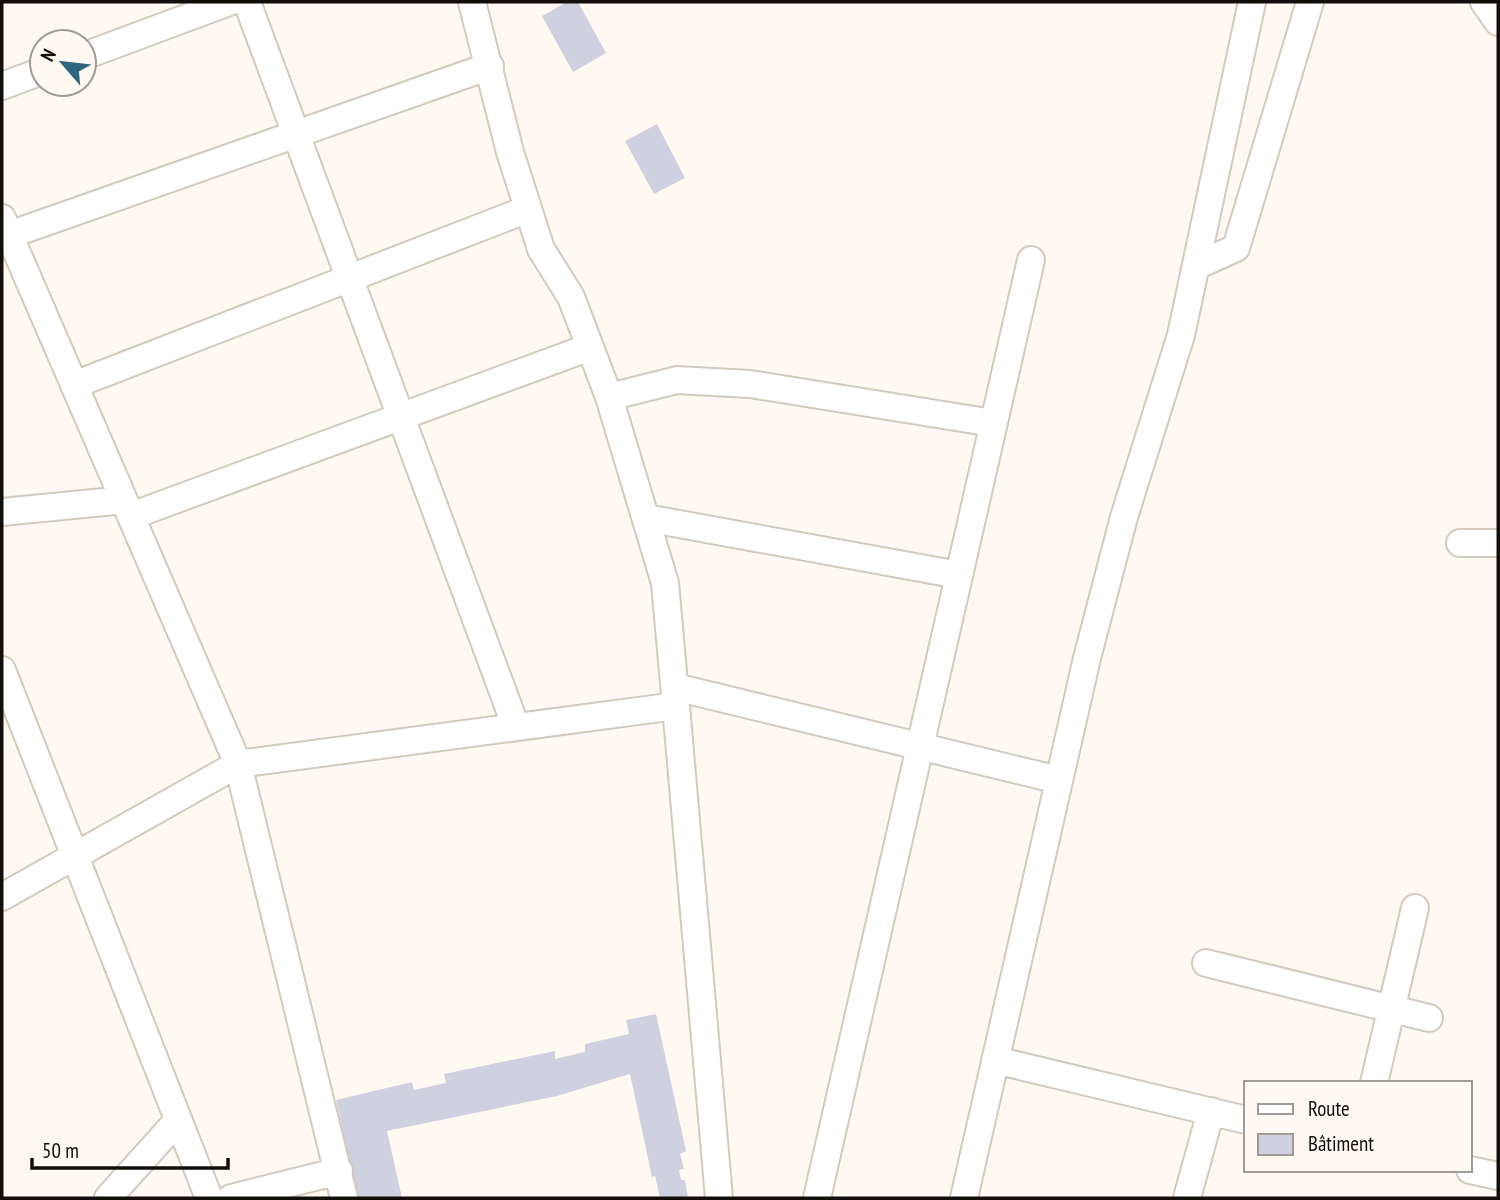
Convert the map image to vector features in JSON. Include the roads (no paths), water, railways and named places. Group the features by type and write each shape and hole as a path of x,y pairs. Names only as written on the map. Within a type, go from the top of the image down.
{"street":[{"path":"98,51 229,2"},
{"path":"247,2 516,727"},
{"path":"472,2 510,152 541,249 570,297 610,397 665,583 719,1198"},
{"path":"964,1198 1059,779 1124,517 1181,335 1252,2"},
{"path":"1196,266 1236,248 1310,2"},
{"path":"1484,2 1498,22"},
{"path":"344,1198 238,764 5,227 296,134 490,66"},
{"path":"2,86 28,76"},
{"path":"74,385 528,209"},
{"path":"817,1198 1031,260"},
{"path":"2,513 127,508 401,416 590,347"},
{"path":"610,397 677,380 750,384 993,423"},
{"path":"646,518 959,575"},
{"path":"1460,544 1498,543"},
{"path":"2,670 12,727 75,856 209,1198"},
{"path":"2,897 238,764 516,727 676,697 920,746 1059,779"},
{"path":"1374,1081 1415,908"},
{"path":"1206,963 1429,1018"},
{"path":"995,1060 1244,1119"},
{"path":"1187,1198 1211,1111"},
{"path":"108,1198 178,1120"},
{"path":"1472,1170 1498,1176"},
{"path":"231,1198 339,1171"}]}
